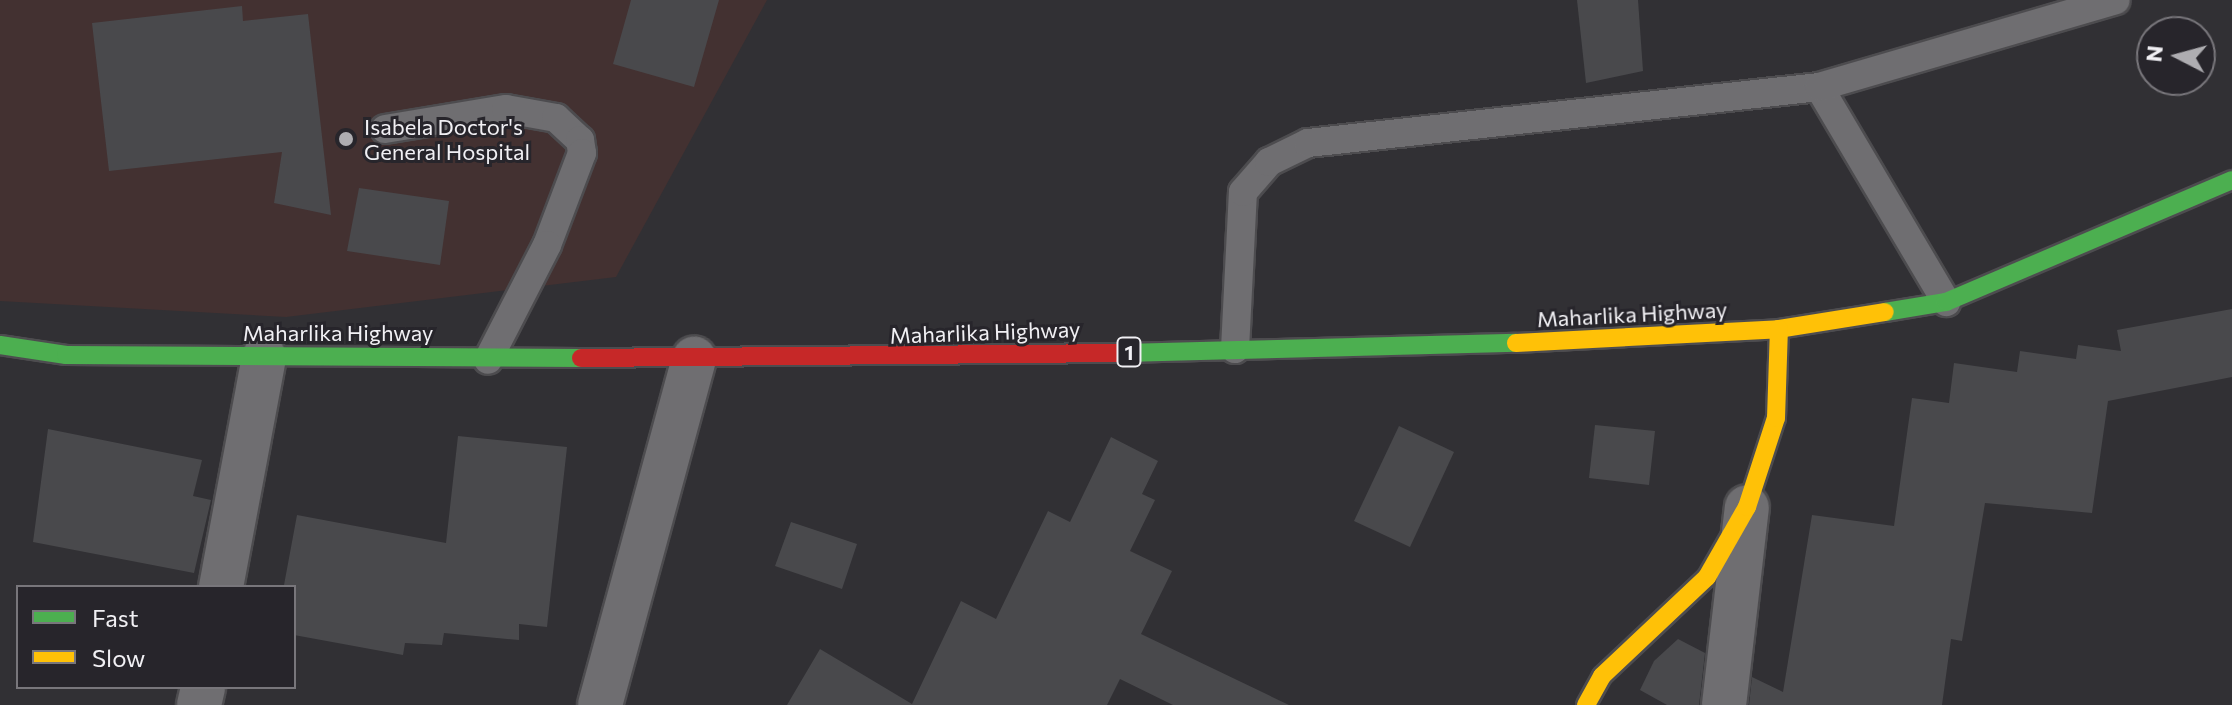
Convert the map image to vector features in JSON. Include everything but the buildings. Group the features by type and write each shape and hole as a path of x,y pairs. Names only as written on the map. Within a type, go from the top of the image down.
{"main road":[{"name":"Maharlika Highway","path":"0,345 66,355 694,359 1609,341 1779,329 1946,302 2232,180"},
{"path":"1586,705 1602,676 1707,577 1747,507 1776,418 1779,329"}],"street":[{"path":"221,585 264,357"},
{"path":"600,705 694,359"},
{"path":"1724,705 1747,507"}],"lane":[{"path":"1235,349 1243,192 1269,162 1308,143 1819,87 2116,0"},
{"path":"1819,87 1946,302"},
{"path":"385,129 506,109 556,118 580,140 582,153 547,245 488,360"}],"shaded area":[{"name":"Isabela Doctor's General Hospital","path":"0,0 767,0 616,277 286,317 0,301"}],"traffic: fast":[{"path":"1885,312 1946,302 2232,180"},
{"path":"1124,353 1516,343"},
{"path":"0,345 66,355 581,358"}],"traffic: slow":[{"path":"1516,343 1779,329 1885,312"},
{"path":"1586,705 1602,676 1707,577 1747,507 1776,418 1779,329"}],"traffic: jam":[{"path":"581,358 1124,353"}],"place":[{"name":"Isabela Doctor's General Hospital","path":"346,139"}]}
